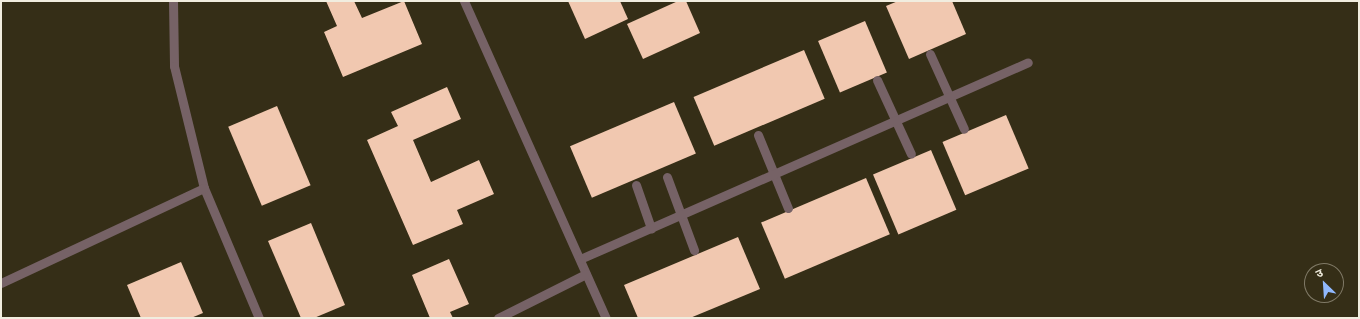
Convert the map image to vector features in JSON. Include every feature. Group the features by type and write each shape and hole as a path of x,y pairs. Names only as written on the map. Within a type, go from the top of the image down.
{"lane":[{"path":"173,1 174,66 204,188 259,318"},
{"path":"464,1 606,318"},
{"path":"930,54 964,129"},
{"path":"580,259 1028,62"},
{"path":"877,80 911,154"},
{"path":"758,135 788,208"},
{"path":"667,177 694,250"},
{"path":"636,185 651,228"},
{"path":"1,283 204,188"},
{"path":"498,318 586,274"}],"building":[{"path":"326,1 354,1 362,18 404,1 422,44 343,77 324,32 337,26"},
{"path":"568,1 620,1 628,19 585,39"},
{"path":"678,1 686,1 700,33 643,59 627,24"},
{"path":"898,1 952,1 966,34 909,59 886,6"},
{"path":"865,21 887,73 840,92 818,41"},
{"path":"804,50 825,99 714,146 694,97"},
{"path":"447,87 461,119 413,140 431,182 479,160 494,194 457,210 463,224 413,245 367,140 398,126 391,112"},
{"path":"674,102 696,154 592,198 570,146"},
{"path":"277,106 311,185 262,206 228,127"},
{"path":"1006,115 1029,168 965,195 942,142"},
{"path":"931,150 956,210 898,234 873,175"},
{"path":"866,178 890,234 785,279 761,223"},
{"path":"311,223 345,305 314,318 301,318 268,241"},
{"path":"738,237 760,289 690,318 638,318 624,285"},
{"path":"449,259 469,304 450,312 453,318 430,318 412,275"},
{"path":"181,262 203,313 191,318 141,318 127,285"}]}
